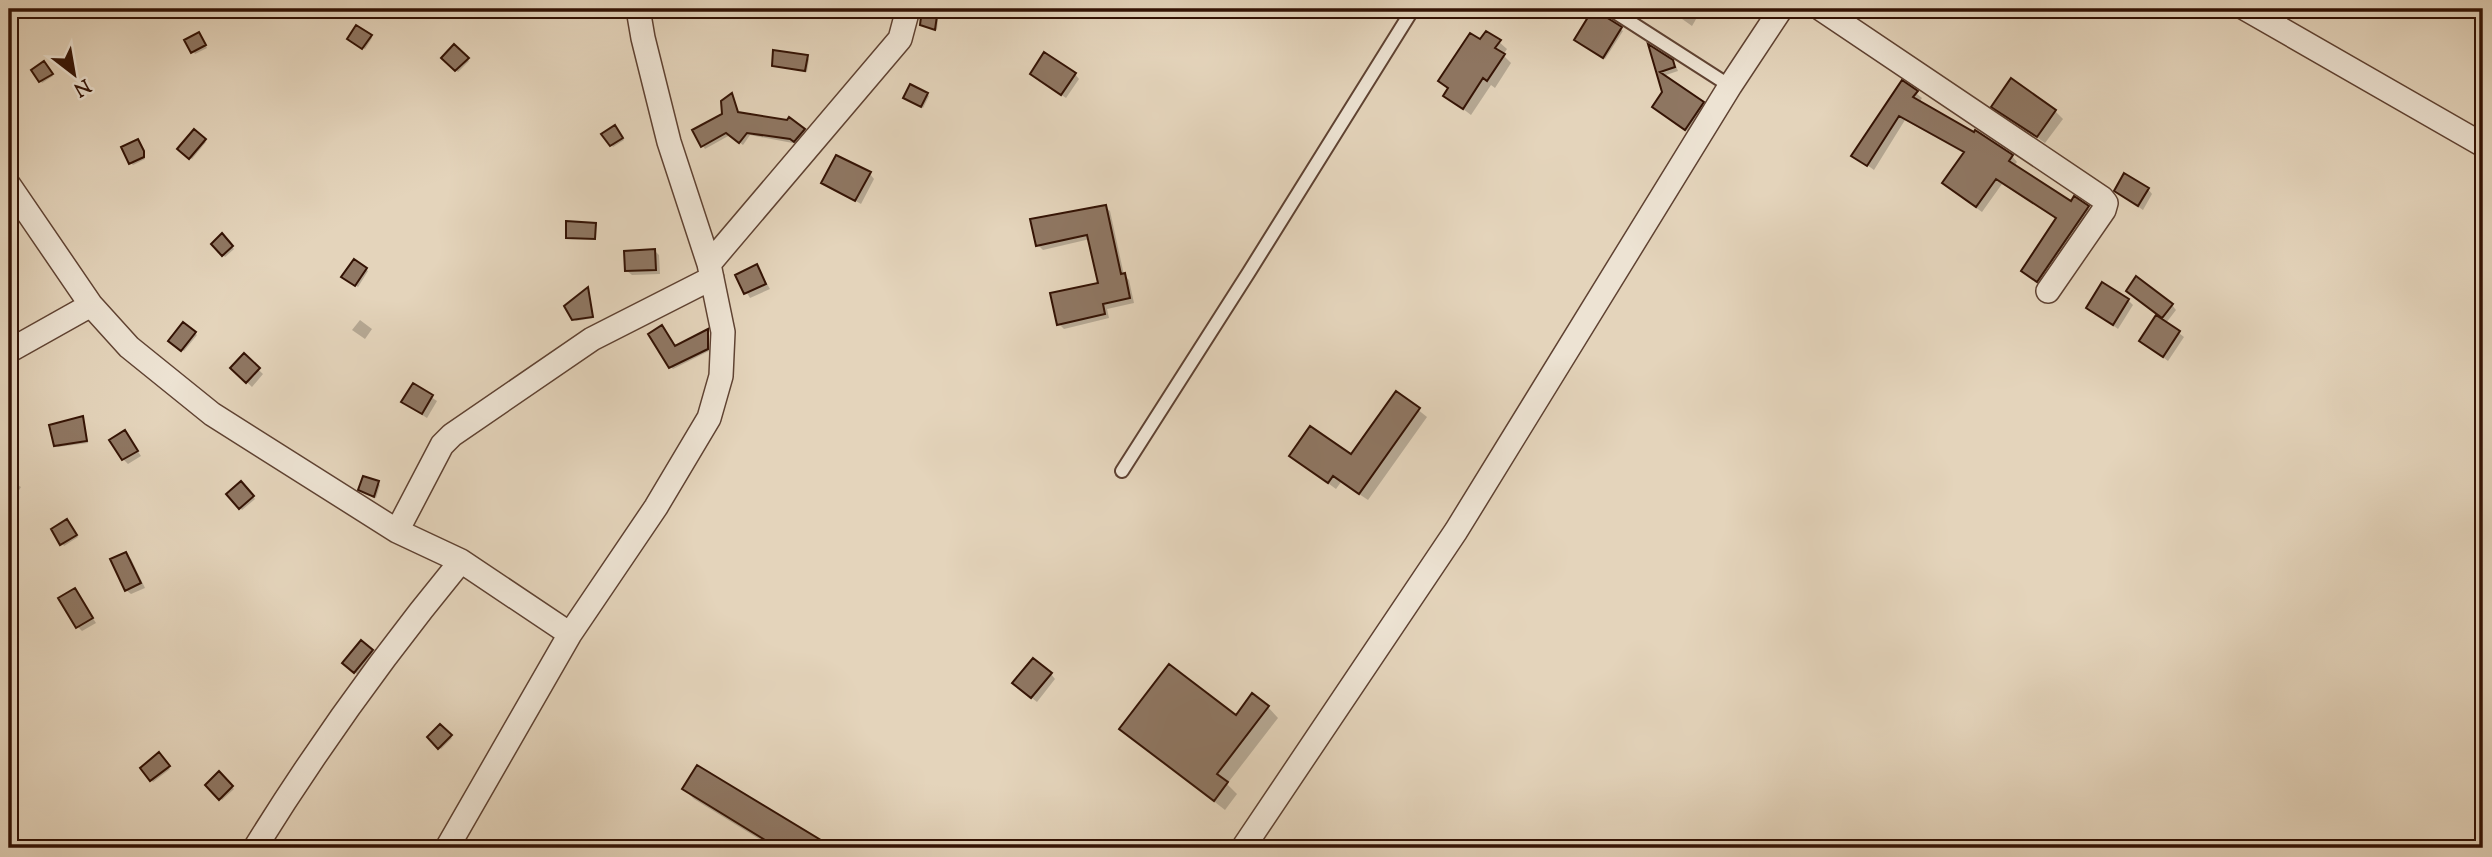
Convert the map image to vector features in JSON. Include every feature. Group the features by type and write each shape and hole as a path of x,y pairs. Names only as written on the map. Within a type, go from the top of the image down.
{"street":[{"path":"447,848 570,634 656,507 709,418 721,376 723,332 711,271 669,142 638,9"},
{"path":"397,531 442,444 452,435 592,339 711,271 900,39 908,9"},
{"path":"1243,848 1456,531 1730,86 1781,9"},
{"path":"1821,9 2102,198 2106,203 2104,210 2048,291"},
{"path":"2246,9 2483,145"},
{"path":"9,185 91,305 130,347 212,414 397,531 461,561 570,634"},
{"path":"9,351 91,305"},
{"path":"255,848 294,785 356,696 401,634 461,561"}],"lane":[{"path":"1122,471 1413,9"},
{"path":"1610,9 1730,86"}],"building":[{"path":"922,9 938,9 935,30 920,25"},
{"path":"1593,9 1622,27 1603,58 1574,40"},
{"path":"356,25 372,35 362,49 347,39"},
{"path":"1486,31 1501,40 1495,48 1505,54 1487,81 1483,78 1463,109 1443,96 1448,88 1438,81 1470,33 1480,39"},
{"path":"199,32 206,45 191,53 184,40"},
{"path":"454,44 469,58 455,71 441,58"},
{"path":"1648,44 1673,60 1675,67 1660,72 1704,102 1685,130 1652,107 1662,92"},
{"path":"773,50 808,55 805,71 772,66"},
{"path":"1044,52 1076,73 1061,95 1030,74"},
{"path":"44,61 53,74 39,82 31,70"},
{"path":"2011,78 2056,110 2037,137 1991,107"},
{"path":"1902,80 1918,91 1913,97 1974,132 1975,130 2013,155 2009,161 2071,201 2074,196 2089,206 2037,282 2021,271 2056,218 1996,179 1976,207 1942,183 1964,152 1899,116 1867,166 1851,156"},
{"path":"910,84 928,93 921,107 903,98"},
{"path":"732,93 738,112 787,120 789,117 805,129 794,142 790,139 747,133 739,143 726,133 701,147 692,130 722,114 721,101"},
{"path":"615,125 623,138 610,146 601,134"},
{"path":"194,129 206,139 189,159 177,149"},
{"path":"138,139 144,157 129,164 121,147"},
{"path":"836,155 871,172 855,201 821,183"},
{"path":"2124,173 2149,188 2138,206 2114,191"},
{"path":"1106,205 1121,274 1125,273 1130,298 1103,304 1105,314 1057,325 1050,293 1098,283 1087,235 1036,246 1030,219"},
{"path":"566,221 596,223 595,239 566,238"},
{"path":"222,233 233,246 222,256 211,244"},
{"path":"655,249 656,270 625,271 624,251"},
{"path":"354,259 367,268 355,286 341,277"},
{"path":"757,264 766,284 744,294 735,275"},
{"path":"2136,276 2173,304 2162,318 2126,291"},
{"path":"2102,282 2129,299 2113,325 2086,308"},
{"path":"588,287 593,317 572,320 564,306"},
{"path":"2156,315 2180,331 2163,357 2139,341"},
{"path":"183,322 196,332 181,351 168,341"},
{"path":"662,325 675,346 708,329 708,349 669,368 648,334"},
{"path":"244,353 260,368 246,383 230,368"},
{"path":"413,383 433,395 422,414 401,402"},
{"path":"1396,391 1420,408 1359,494 1333,476 1328,483 1289,456 1310,426 1351,454"},
{"path":"83,416 87,441 54,446 49,425"},
{"path":"125,430 138,451 122,460 109,440"},
{"path":"363,476 379,481 374,497 358,490"},
{"path":"241,481 254,496 239,509 226,494"},
{"path":"67,519 77,535 60,545 51,529"},
{"path":"126,552 141,583 125,591 110,559"},
{"path":"75,588 93,618 76,628 58,598"},
{"path":"361,640 373,650 354,673 342,663"},
{"path":"1033,658 1052,673 1031,698 1012,683"},
{"path":"1169,664 1236,715 1252,693 1269,706 1217,774 1228,782 1214,801 1119,729"},
{"path":"440,724 452,735 438,749 427,737"},
{"path":"159,752 170,766 150,781 140,768"},
{"path":"697,765 834,848 778,848 682,789"},
{"path":"219,771 233,786 219,800 205,785"}]}
